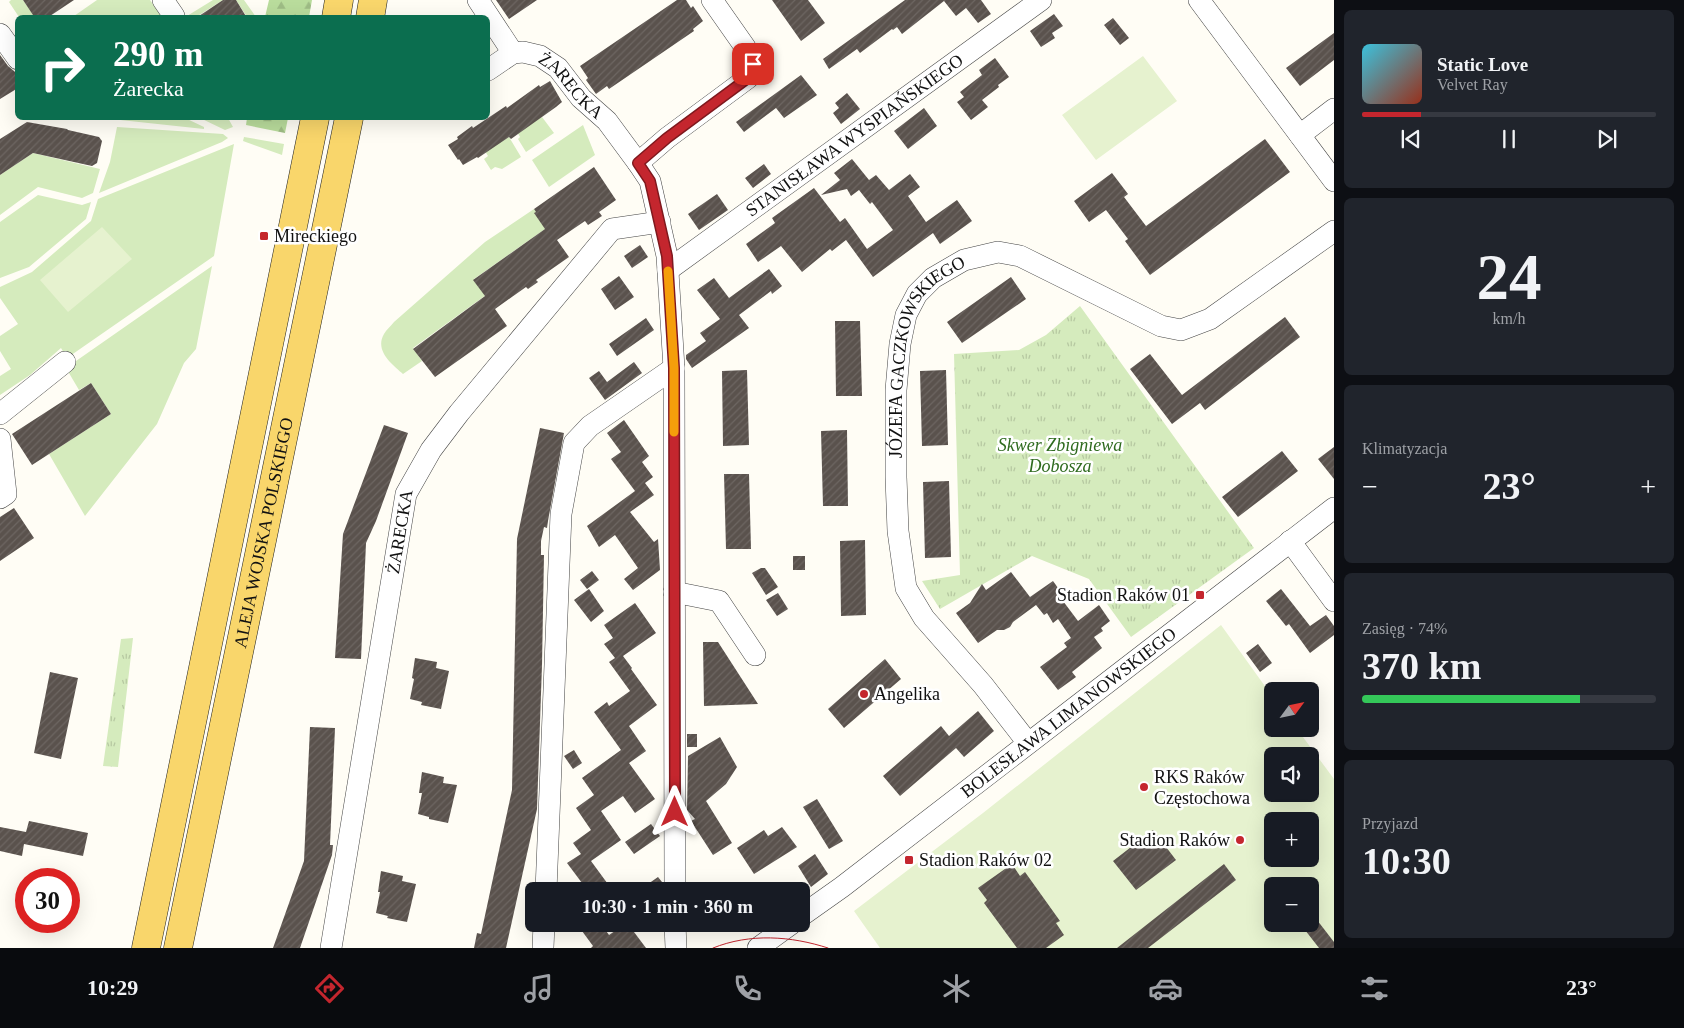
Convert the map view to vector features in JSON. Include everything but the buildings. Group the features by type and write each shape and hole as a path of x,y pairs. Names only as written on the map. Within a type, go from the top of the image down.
{"main road":[{"path":"336,15 339,0"},
{"path":"370,15 373,0"},
{"name":"ALEJA WOJSKA POLSKIEGO","path":"146,948 315,120"},
{"name":"ALEJA WOJSKA POLSKIEGO","path":"178,948 349,120"}],"street":[{"path":"478,0 488,15"},
{"path":"638,163 667,138 748,78 753,64 745,47 712,0"},
{"name":"STANISŁAWA WYSPIAŃSKIEGO","path":"668,270 1041,0"},
{"path":"1199,0 1334,182"},
{"path":"490,17 514,52"},
{"path":"0,34 15,54"},
{"name":"ŻARECKA","path":"490,69 514,52 540,56 558,68 581,98 607,121 650,181 660,222 667,256 674,368 675,882"},
{"path":"1300,135 1334,109"},
{"name":"ŻARECKA","path":"331,948 406,494 432,450 459,413 612,229 660,222"},
{"name":"JÓZEFA GACZKOWSKIEGO","path":"1028,743 983,685 924,618 906,588 898,531 896,390 900,344 906,315 917,294 933,278 964,260 998,252 1020,256 1160,326 1181,330 1210,319 1334,232"},
{"path":"0,414 65,362"},
{"path":"546,882 561,514 574,443 590,426 674,368"},
{"path":"0,439 6,494 0,498"},
{"name":"BOLESŁAWA LIMANOWSKIEGO","path":"810,909 1334,508"},
{"path":"1290,541 1334,602"},
{"path":"674,592 719,601 755,655"},
{"path":"543,948 544,932"},
{"path":"675,932 676,948"},
{"path":"758,948 780,932"}],"green space":[{"path":"11,0 23,0 34,15 18,15 9,2"},
{"path":"97,0 150,0 161,15 75,15"},
{"path":"213,0 223,0 199,15 189,15"},
{"path":"236,0 244,0 255,15 246,15"},
{"path":"269,0 312,0 309,15 265,15"},
{"path":"1143,56 1177,101 1096,160 1062,115"},
{"path":"542,117 554,133 526,152 518,139 520,137 517,132"},
{"path":"120,120 189,120 204,127 204,129"},
{"path":"204,120 229,120 233,127 225,130"},
{"path":"247,120 288,120 285,133 246,125"},
{"path":"583,125 595,155 549,187 532,160"},
{"path":"117,127 223,134 228,138 99,193 110,162"},
{"path":"244,137 284,144 282,155 243,141"},
{"path":"509,137 521,157 502,169 495,167 491,170 484,159 488,156 485,151"},
{"path":"234,144 214,256 67,358 61,348 30,375 0,395 0,376 11,369 0,351 0,336 18,324 0,298 0,287 32,272 91,221 98,199"},
{"path":"33,153 100,169 93,193 82,198 38,187 0,215 0,175"},
{"path":"38,195 82,205 91,202 86,219 29,267 0,278 0,222"},
{"path":"534,209 548,227 474,279 486,295 413,348 422,361 403,374 390,362 383,352 381,346 386,331 485,242"},
{"path":"102,227 132,259 68,312 40,280"},
{"path":"212,266 196,349 184,363 157,424 85,516 49,454 111,414 91,383 79,390 66,368"},
{"name":"Skwer Zbigniewa Dobosza","path":"1080,306 1254,548 1131,637 1089,579 1032,556 940,609 922,581 960,575 954,354 1019,350 1046,335"},
{"name":"RKS Raków Częstochowa","path":"1221,625 1264,685 1264,738 1304,738 1310,747 1264,747 1264,802 1319,802 1319,759 1334,779 1334,948 880,948 854,911 983,813"},
{"path":"133,638 118,767 103,766 121,639"}],"tram line":[{"path":"713,948 727,943 756,938 800,941 828,948"}],"slow traffic":[{"path":"668,271 674,368 674,432"}],"place":[{"name":"Mireckiego","path":"264,236"},
{"name":"Stadion Raków 01","path":"1200,595"},
{"name":"Angelika","path":"864,694"},
{"name":"RKS Raków Częstochowa","path":"1144,787"},
{"name":"Stadion Raków","path":"1240,840"},
{"name":"Stadion Raków 02","path":"909,860"}],"route":[{"path":"675,812 674,368 667,256 650,181 638,163 667,138 748,78 753,64"}]}
